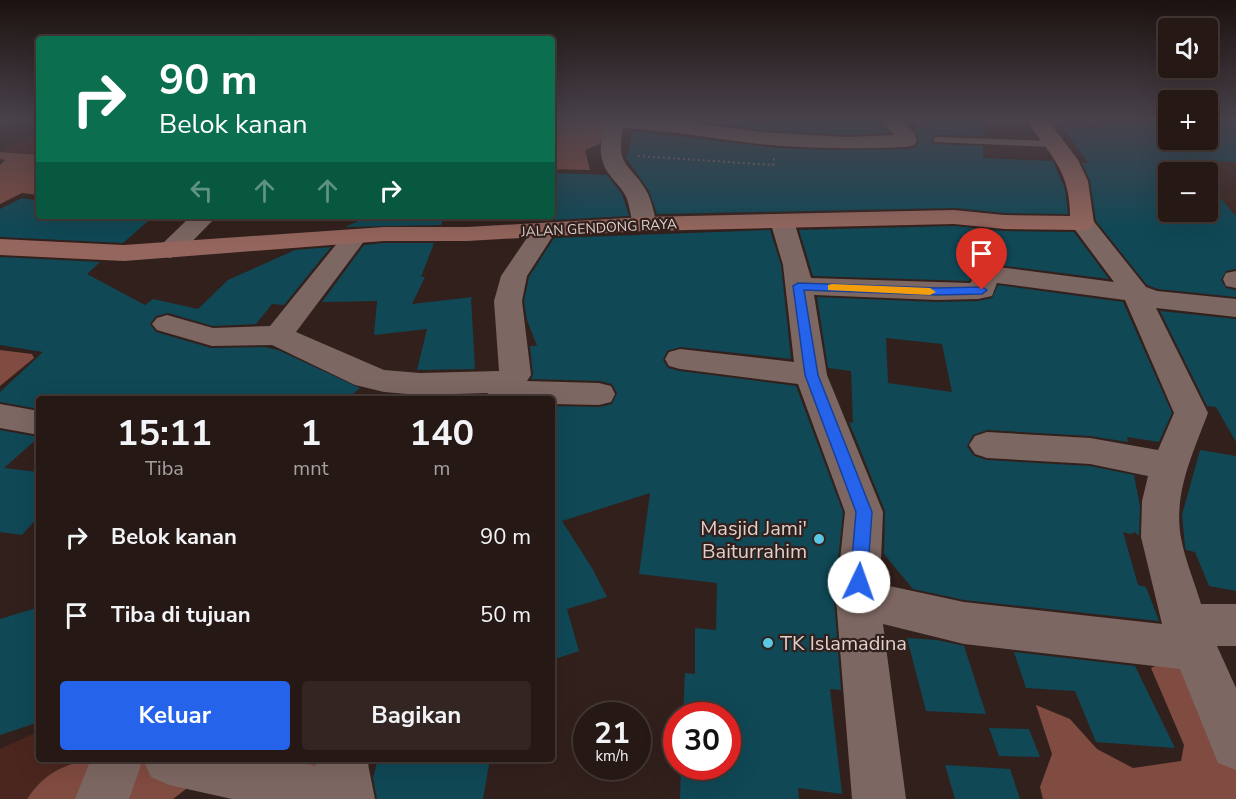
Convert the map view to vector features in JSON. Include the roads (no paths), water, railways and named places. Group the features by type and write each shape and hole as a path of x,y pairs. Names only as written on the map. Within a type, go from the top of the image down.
{"main road":[{"path":"1064,156 1072,166 1083,204 1082,223"},
{"name":"JALAN GENDONG RAYA","path":"0,247 124,253 356,236 544,231 645,224 954,217 1004,222 1082,223"}],"street":[{"path":"612,156 616,169 633,188 645,224"},
{"path":"170,250 202,219"},
{"path":"782,221 796,265 811,375 864,512 858,599 879,799"},
{"path":"1082,223 1136,293 1148,324 1185,396 1191,413 1170,466 1161,501 1161,537 1190,637 1236,745"},
{"path":"506,391 515,375 508,301 514,276 544,231"},
{"path":"280,335 286,323 356,236"},
{"path":"798,286 978,291 982,290 984,281 990,274 1136,293 1152,299 1236,308"},
{"path":"167,324 212,337 280,335 366,377 405,391 599,394"},
{"path":"680,359 811,375"},
{"path":"0,416 36,422"},
{"path":"987,445 1090,451 1170,466"},
{"path":"858,599 964,623 1190,637 1236,625"},
{"path":"102,799 116,762"},
{"path":"189,762 346,785"}],"place":[{"name":"Masjid Jami' Baiturrahim","path":"819,539"},
{"name":"TK Islamadina","path":"768,643"}]}
